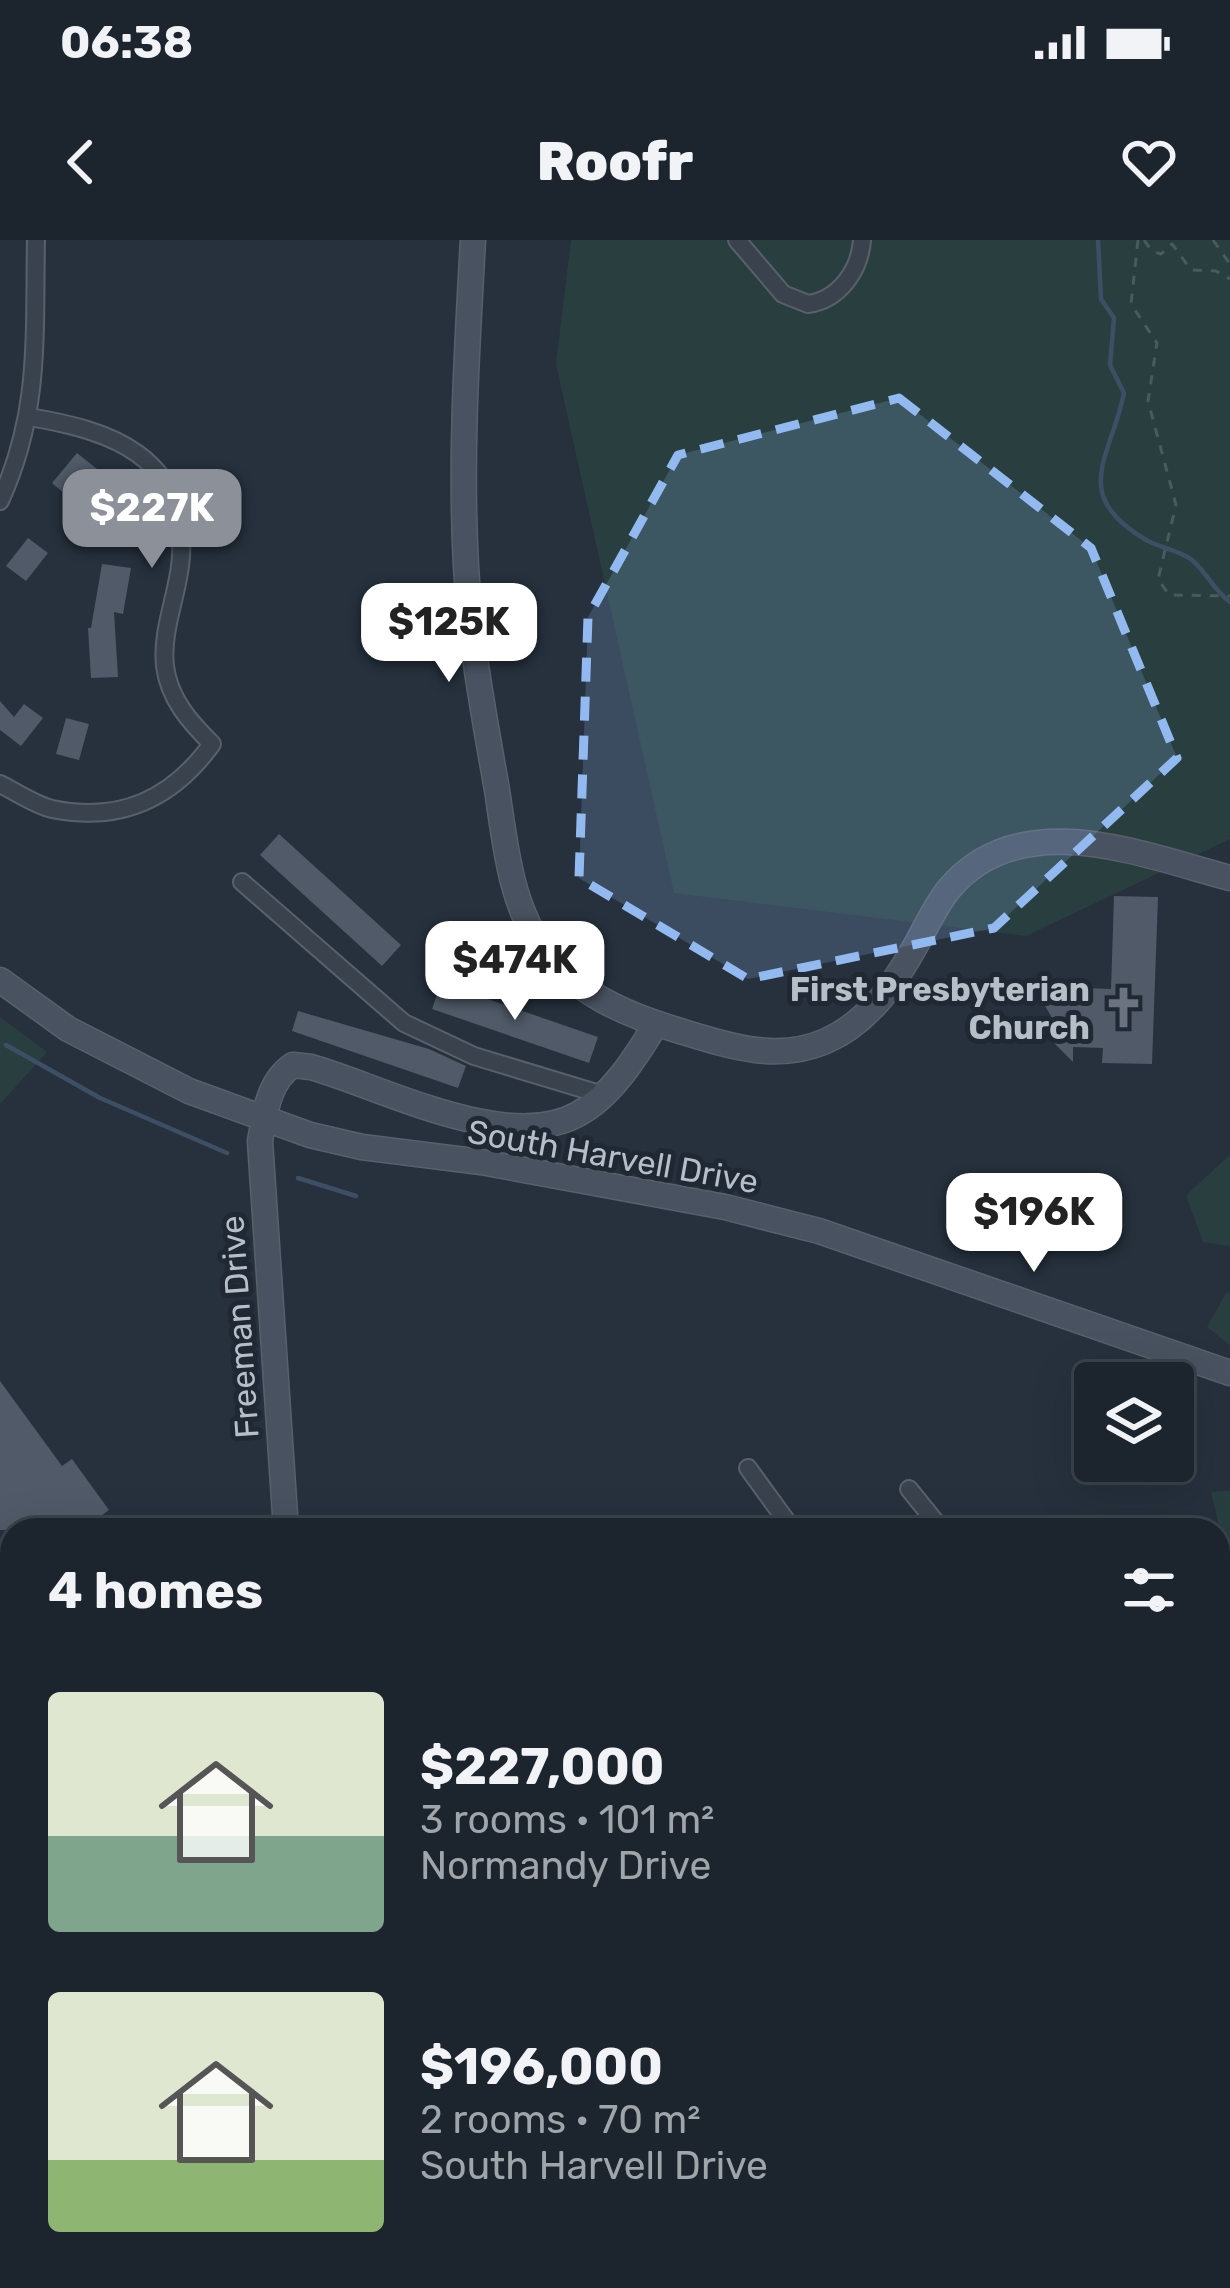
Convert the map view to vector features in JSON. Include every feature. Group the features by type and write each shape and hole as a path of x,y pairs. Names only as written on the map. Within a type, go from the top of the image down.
{"street":[{"path":"0,501 22,452 29,417 36,240"},
{"path":"473,240 464,444 466,566 475,663 509,864 532,932 560,969 603,1002 656,1024 762,1052 791,1051 830,1040 869,1012 887,992 960,877 994,855 1020,846 1100,844 1230,878"},
{"path":"736,240 783,294 808,304 832,295 847,280 861,255 862,240"},
{"path":"0,784 49,808 116,811 172,790 212,744 190,723 174,697 165,668 165,639 182,557 172,497 134,448 105,434 29,417"},
{"path":"242,882 404,1023 474,1056 603,1095"},
{"name":"South Harvell Drive","path":"0,980 68,1029 190,1090 264,1120 362,1148 570,1178 725,1207 820,1231 1230,1373"},
{"path":"264,1120 273,1088 292,1066 330,1072 457,1116 524,1125 564,1120 603,1095 656,1024"},
{"name":"Freeman Drive","path":"264,1120 260,1141 285,1518"},
{"path":"748,1468 784,1518"},
{"path":"909,1489 932,1518"}],"path":[{"path":"1142,240 1161,254 1172,244 1191,270 1216,271 1230,279"},
{"path":"1142,240 1131,304 1157,343 1148,401 1176,506 1158,579 1168,595 1230,596"},
{"path":"1214,240 1230,264"}],"highlighted area":[{"path":"899,398 1091,548 1177,758 994,928 748,979 579,878 588,617 678,455"}],"green space":[{"path":"571,240 1230,240 1230,839 1026,936 674,893 556,364"},
{"path":"0,1017 47,1052 0,1104"},
{"path":"1230,1155 1230,1246 1203,1242 1186,1195"},
{"path":"1230,1293 1230,1345 1207,1327"},
{"path":"1230,1491 1230,1518 1217,1518 1211,1492"}],"building":[{"path":"77,453 97,469 72,500 52,483"},
{"path":"28,538 48,553 26,581 6,566"},
{"path":"102,564 131,568 123,614 114,612 118,677 91,678 88,628"},
{"path":"0,701 14,717 24,704 43,718 21,746 0,730"},
{"path":"66,718 89,724 79,760 56,754"},
{"path":"279,834 401,945 382,966 260,855"},
{"path":"1114,896 1158,897 1152,1064 1102,1063 1103,1048 1073,1047 1073,1062 1045,1034 1045,1023 1052,1018 1044,1004 1059,987 1111,989"},
{"path":"441,983 598,1037 589,1063 432,1009"},
{"path":"298,1011 429,1049 466,1066 458,1088 292,1031"},
{"path":"0,1381 62,1466 72,1459 109,1510 98,1518 0,1518"}],"waterway":[{"path":"1098,240 1101,299 1114,318 1110,365 1124,393 1105,456 1102,491 1123,524 1192,560 1230,602"},
{"path":"6,1045 100,1098 227,1153"},
{"path":"298,1178 356,1196"}],"place":[{"name":"First Presbyterian Church","path":"1124,1008"}]}
